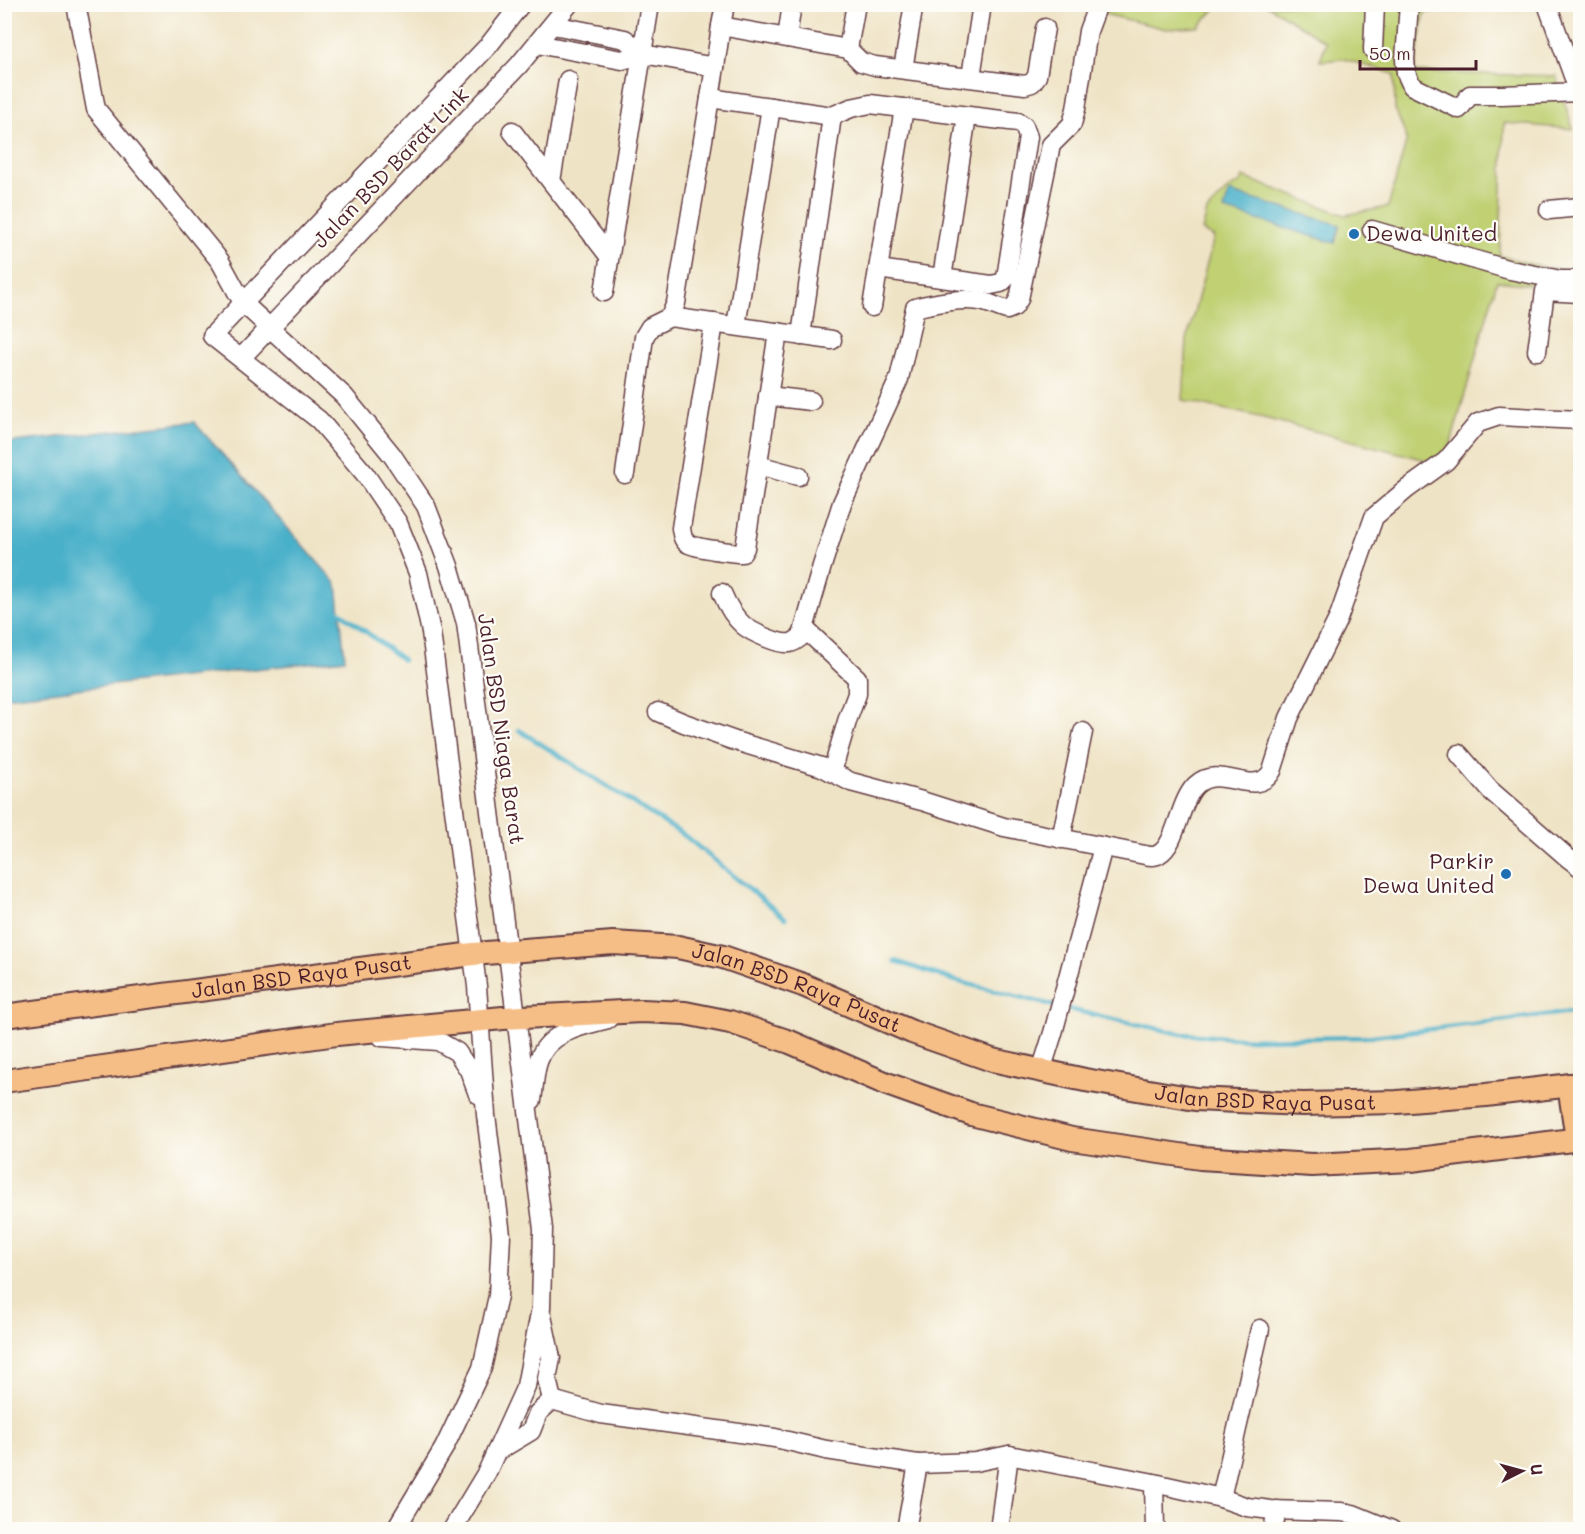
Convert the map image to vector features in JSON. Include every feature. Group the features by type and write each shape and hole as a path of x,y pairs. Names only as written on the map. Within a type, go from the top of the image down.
{"main road":[{"name":"Jalan BSD Raya Pusat","path":"4,1016 473,954 613,943 678,947 723,957 803,985 912,1032 992,1059 1085,1080 1195,1099 1303,1104 1397,1102 1486,1095 1575,1084"},
{"path":"4,1081 337,1034 479,1020 642,1011 685,1013 730,1022 790,1042 886,1084 971,1114 1072,1139 1200,1158 1312,1164 1410,1160 1579,1139 1575,1084"}],"street":[{"name":"Jalan BSD Niaga Barat","path":"76,4 96,109 220,261 243,303 344,396 392,455 426,506 449,566 465,623 543,1229 541,1308"},
{"name":"Jalan BSD Barat Link","path":"521,4 489,45 212,336 241,358 519,66 569,4"},
{"path":"604,292 650,4"},
{"path":"670,317 676,303 725,4"},
{"path":"787,38 792,4"},
{"path":"848,49 856,4"},
{"path":"903,69 914,4"},
{"path":"970,77 982,4"},
{"path":"722,593 728,607 745,627 761,635 790,643 802,636 843,503 899,379 915,308 969,301 983,302 1007,310 1014,307 1019,299 1051,145 1072,124 1088,31 1098,4"},
{"path":"1373,50 1376,4"},
{"path":"1409,4 1405,59 1406,73 1412,86 1459,109 1470,95 1580,93 1547,4"},
{"path":"553,25 625,39 643,54"},
{"path":"722,26 848,49 861,62 875,66 1025,85 1032,83 1037,76 1045,28"},
{"path":"537,44 622,60 643,54 715,67"},
{"path":"551,182 568,80"},
{"path":"710,98 832,116 851,108 870,104 1018,122 1024,126 1028,137 1006,278 1001,283 991,285 878,269"},
{"path":"736,326 771,107"},
{"path":"872,307 904,108"},
{"path":"801,336 832,116"},
{"path":"942,278 967,116"},
{"path":"512,131 609,256"},
{"path":"1549,210 1581,207"},
{"path":"1372,231 1510,270 1562,280 1581,280"},
{"path":"1537,351 1545,291 1581,292"},
{"path":"625,474 644,337 650,327 670,317 832,340"},
{"path":"714,323 681,528 682,537 689,544 734,553 742,553 745,548 778,332"},
{"path":"241,358 320,420 365,474 398,523 418,573 431,632 473,954 486,1115 501,1235 498,1296 482,1368 444,1448 395,1530"},
{"path":"768,396 811,401"},
{"path":"657,712 735,741 822,767 851,782 922,801 1004,827 1154,856 1168,844 1189,794 1197,784 1203,780 1218,777 1259,782 1269,777 1288,718 1338,620 1374,518 1407,489 1446,461 1478,423 1499,416 1581,420"},
{"path":"758,465 798,476"},
{"path":"805,628 857,678 857,694 832,772"},
{"path":"1061,838 1083,732"},
{"path":"1459,754 1490,790 1581,867"},
{"path":"1041,1071 1103,847"},
{"path":"529,1121 538,1061 549,1043 570,1029 642,1011"},
{"path":"337,1034 438,1041 457,1052 470,1070 486,1115"},
{"path":"541,1308 551,1358 547,1379 552,1400"},
{"path":"452,1530 487,1472 526,1386 541,1308"},
{"path":"1221,1498 1260,1329"},
{"path":"496,1452 531,1431 538,1413 552,1400"},
{"path":"552,1400 601,1414 775,1438 825,1450 918,1464 975,1462 1009,1455 1221,1498 1247,1507 1353,1514 1392,1530"},
{"path":"999,1530 1009,1455"},
{"path":"906,1530 918,1464"},
{"path":"1154,1484 1155,1530"},
{"path":"1273,1530 1277,1510"}],"green space":[{"path":"1109,4 1219,5 1198,27 1166,29 1104,14"},
{"name":"Dewa United","path":"1267,5 1465,5 1466,11 1425,12 1414,72 1556,76 1573,129 1504,123 1500,256 1547,268 1580,271 1580,289 1497,281 1449,450 1437,463 1264,418 1183,400 1187,339 1214,237 1202,231 1207,211 1228,189 1241,182 1243,177 1345,215 1388,207 1407,139 1395,109 1394,74 1344,59 1320,61 1326,42"}],"water":[{"path":"1229,192 1340,225 1335,243 1224,210"},
{"path":"194,422 337,584 345,659 5,697 5,443"}],"waterway":[{"path":"340,612 403,660"},
{"path":"519,730 685,836 785,918"},
{"path":"895,961 956,981 1055,1006"},
{"path":"1063,1008 1182,1034 1252,1039 1365,1037 1580,1011"}],"place":[{"name":"Dewa United","path":"1354,234"},
{"name":"Parkir Dewa United","path":"1506,874"}]}
